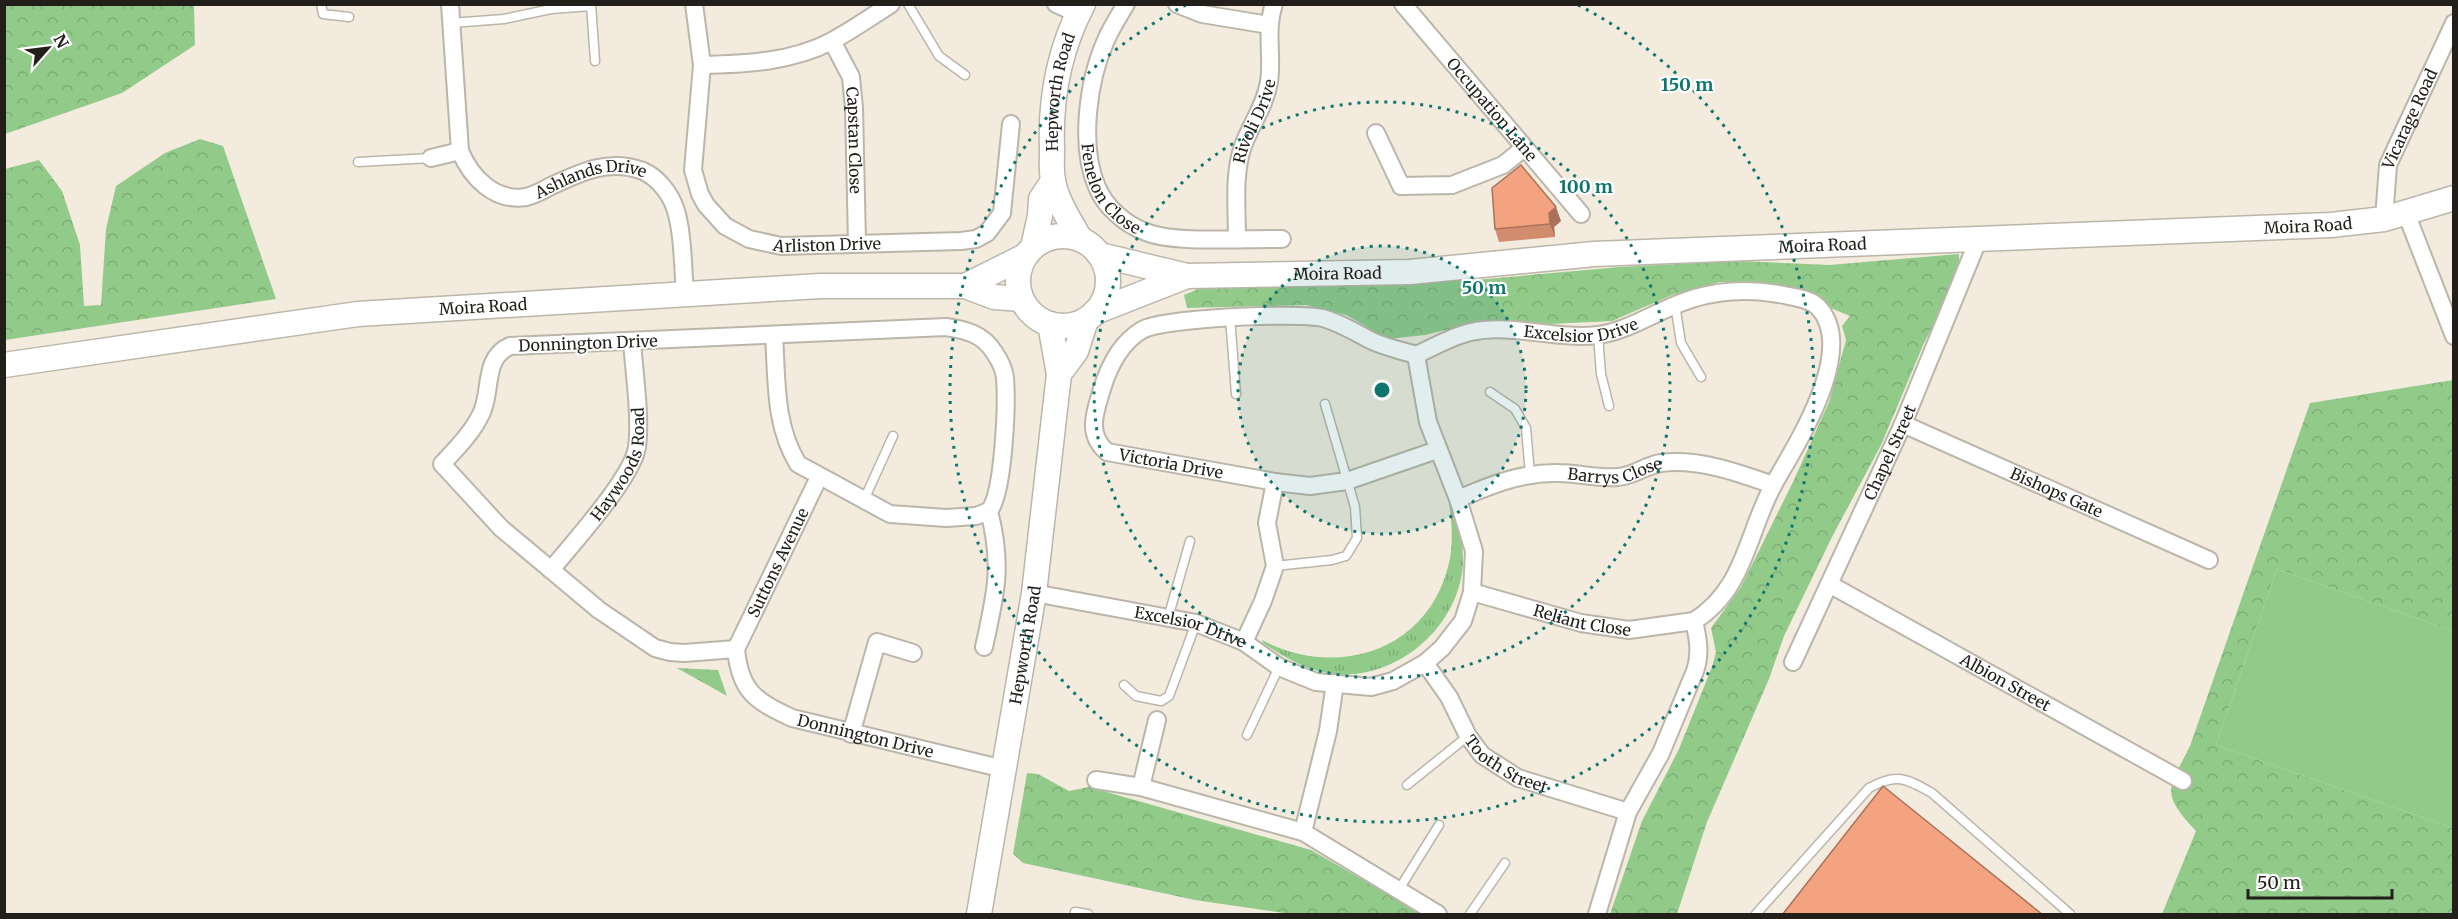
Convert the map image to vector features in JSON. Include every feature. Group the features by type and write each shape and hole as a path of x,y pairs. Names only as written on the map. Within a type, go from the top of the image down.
{"street":[{"name":"Ashlands Drive","path":"450,4 460,152 475,178 489,190 508,196 526,197 580,172 606,165 635,168 652,175 665,190 675,208 685,294"},
{"name":"Arliston Drive","path":"694,4 702,65 693,170 700,194 716,218 737,234 781,246 976,239 987,233 1002,213 1011,124"},
{"path":"702,65 743,64 775,59 815,48 832,41 891,4"},
{"path":"1056,4 1081,9"},
{"name":"Fenelon Close","path":"1126,4 1106,40 1089,106 1089,152 1097,187 1116,212 1130,225 1148,233 1180,238 1282,239"},
{"path":"1177,4 1202,14 1269,25"},
{"name":"Rivoli Drive","path":"1237,238 1238,165 1242,147 1266,99 1271,57 1269,25 1274,4"},
{"name":"Occupation Lane","path":"1403,4 1581,214"},
{"name":"Hepworth Road","path":"1080,239 1066,214 1053,181 1052,106 1062,53 1081,9"},
{"name":"Vicarage Road","path":"2395,216 2388,165 2454,23"},
{"name":"Capstan Close","path":"832,41 851,77 854,108 857,243"},
{"path":"1376,133 1401,186 1452,185 1503,165 1524,148"},
{"path":"432,158 460,152"},
{"name":"Hepworth Road","path":"1029,252 1040,216 1041,199 1053,181"},
{"name":"Moira Road","path":"1100,255 1187,276 1410,272 1594,254 2331,225 2395,216 2454,198"},
{"path":"2395,216 2454,336"},
{"path":"1054,237 1080,239 1092,246 1106,267 1107,285 1102,302 1090,316 1075,324 1050,324 1033,314 1021,299 1018,285 1019,270 1029,252 1043,240 1054,237"},
{"name":"Chapel Street","path":"1793,662 1903,424 1979,238"},
{"name":"Moira Road","path":"965,286 1029,252"},
{"name":"Moira Road","path":"1090,316 1187,276"},
{"name":"Moira Road","path":"4,365 358,314 820,286 965,286 994,297 1021,299"},
{"name":"Excelsior Drive","path":"1034,593 1196,623 1244,642 1279,666 1316,682 1371,687 1393,681 1425,663 1442,648 1463,621 1472,592 1474,551 1458,499 1428,422 1416,355 1471,332 1492,330 1598,335 1633,324 1675,304 1721,292 1762,291 1801,298 1817,306 1830,330 1832,343 1823,387 1788,461 1773,485 1731,584 1710,611 1694,621"},
{"name":"Victoria Drive","path":"1416,355 1370,340 1347,327 1322,318 1300,315 1170,323 1143,329 1120,349 1109,367 1093,420 1095,436 1107,452 1275,482 1310,486 1347,481 1437,450"},
{"name":"Hepworth Road","path":"1059,374 1076,351 1090,316"},
{"name":"Hepworth Road","path":"979,915 1034,593 1059,374 1050,324"},
{"name":"Donnington Drive","path":"984,647 997,587 998,558 989,511 994,504 1000,476 1005,376 1000,363 985,341 969,331 946,327 519,344 502,349 496,355 491,367 487,397 482,411 472,429 442,464 501,528 599,610 655,648 684,653 736,649 742,678 750,693 761,703 792,718 1004,769"},
{"path":"774,335 780,424 798,464 890,514 909,517 975,516 989,511"},
{"name":"Haywoods Road","path":"551,570 618,485 633,460 637,437 632,341"},
{"name":"Bishops Gate","path":"1903,424 2209,560"},
{"name":"Barrys Close","path":"1458,499 1492,484 1530,474 1561,472 1630,476 1657,464 1669,462 1713,466 1773,485"},
{"name":"Suttons Avenue","path":"736,649 819,477"},
{"path":"1244,642 1263,601 1275,566 1267,523 1275,482"},
{"name":"Albion Street","path":"1829,584 2183,781"},
{"name":"Reliant Close","path":"1472,592 1581,623 1629,630 1694,621"},
{"path":"1597,915 1629,812 1661,753 1699,660 1694,621"},
{"path":"851,734 877,642 913,653"},
{"name":"Tooth Street","path":"1425,663 1449,698 1468,736 1482,755 1518,778 1629,812"},
{"path":"1303,832 1328,731 1335,683"},
{"path":"1141,787 1157,720"},
{"path":"1096,780 1141,787 1303,832 1438,915"}],"lane":[{"path":"321,4 322,14 349,17"},
{"path":"908,4 939,56 965,75"},
{"path":"451,23 504,19 551,9 591,5 595,61"},
{"path":"358,162 432,158"},
{"path":"1675,304 1682,343 1701,377"},
{"path":"1230,318 1236,394"},
{"path":"1598,335 1601,374 1609,406"},
{"path":"1490,392 1515,409 1526,428 1530,474"},
{"path":"1275,566 1332,560 1346,556 1357,538 1355,507 1325,404"},
{"path":"864,500 893,436"},
{"path":"1168,618 1190,541"},
{"path":"1124,685 1136,696 1161,701 1169,696 1196,623"},
{"path":"1247,735 1279,666"},
{"path":"1407,784 1468,736"},
{"path":"1756,915 1869,788 1893,777 1906,779 1932,793 2070,915"},
{"path":"1398,891 1438,825"},
{"path":"1470,915 1505,862"},
{"path":"1075,912 1088,915"}],"green space":[{"path":"4,5 194,5 195,45 122,93 5,134"},
{"path":"200,139 223,146 276,299 5,340 5,169 39,160 62,191 80,245 84,306 101,305 106,229 116,186 165,153"},
{"path":"1959,254 1959,276 1924,343 1881,445 1832,537 1784,636 1769,679 1707,822 1677,914 1610,914 1642,821 1679,749 1712,667 1716,652 1711,628 1741,587 1793,482 1829,402 1846,340 1842,326 1850,316 1783,288 1720,282 1672,295 1612,321 1550,324 1486,320 1425,335 1388,339 1346,315 1306,305 1187,308 1184,295 1210,284 1344,280 1475,280 1620,267 1737,261 1829,265"},
{"path":"2453,380 2453,631 2277,569 2216,745 2453,828 2453,914 2162,914 2196,831 2172,799 2173,782 2190,746 2310,403"},
{"path":"1447,489 1460,536 1463,565 1459,588 1450,609 1437,629 1420,645 1401,659 1380,668 1357,674 1334,674 1306,667 1263,643 1262,640 1290,652 1319,657 1348,656 1374,650 1399,638 1420,620 1437,596 1448,567 1452,538"},
{"path":"2277,569 2453,631 2453,828 2216,745"},
{"path":"677,668 718,670 727,696"},
{"path":"1027,773 1038,774 1069,791 1089,787 1311,850 1423,914 1291,914 1195,900 1023,863 1013,854"}],"building":[{"path":"1521,165 1556,207 1549,213 1550,224 1495,229 1492,188"},
{"path":"1883,786 2043,915 1782,915"}]}
